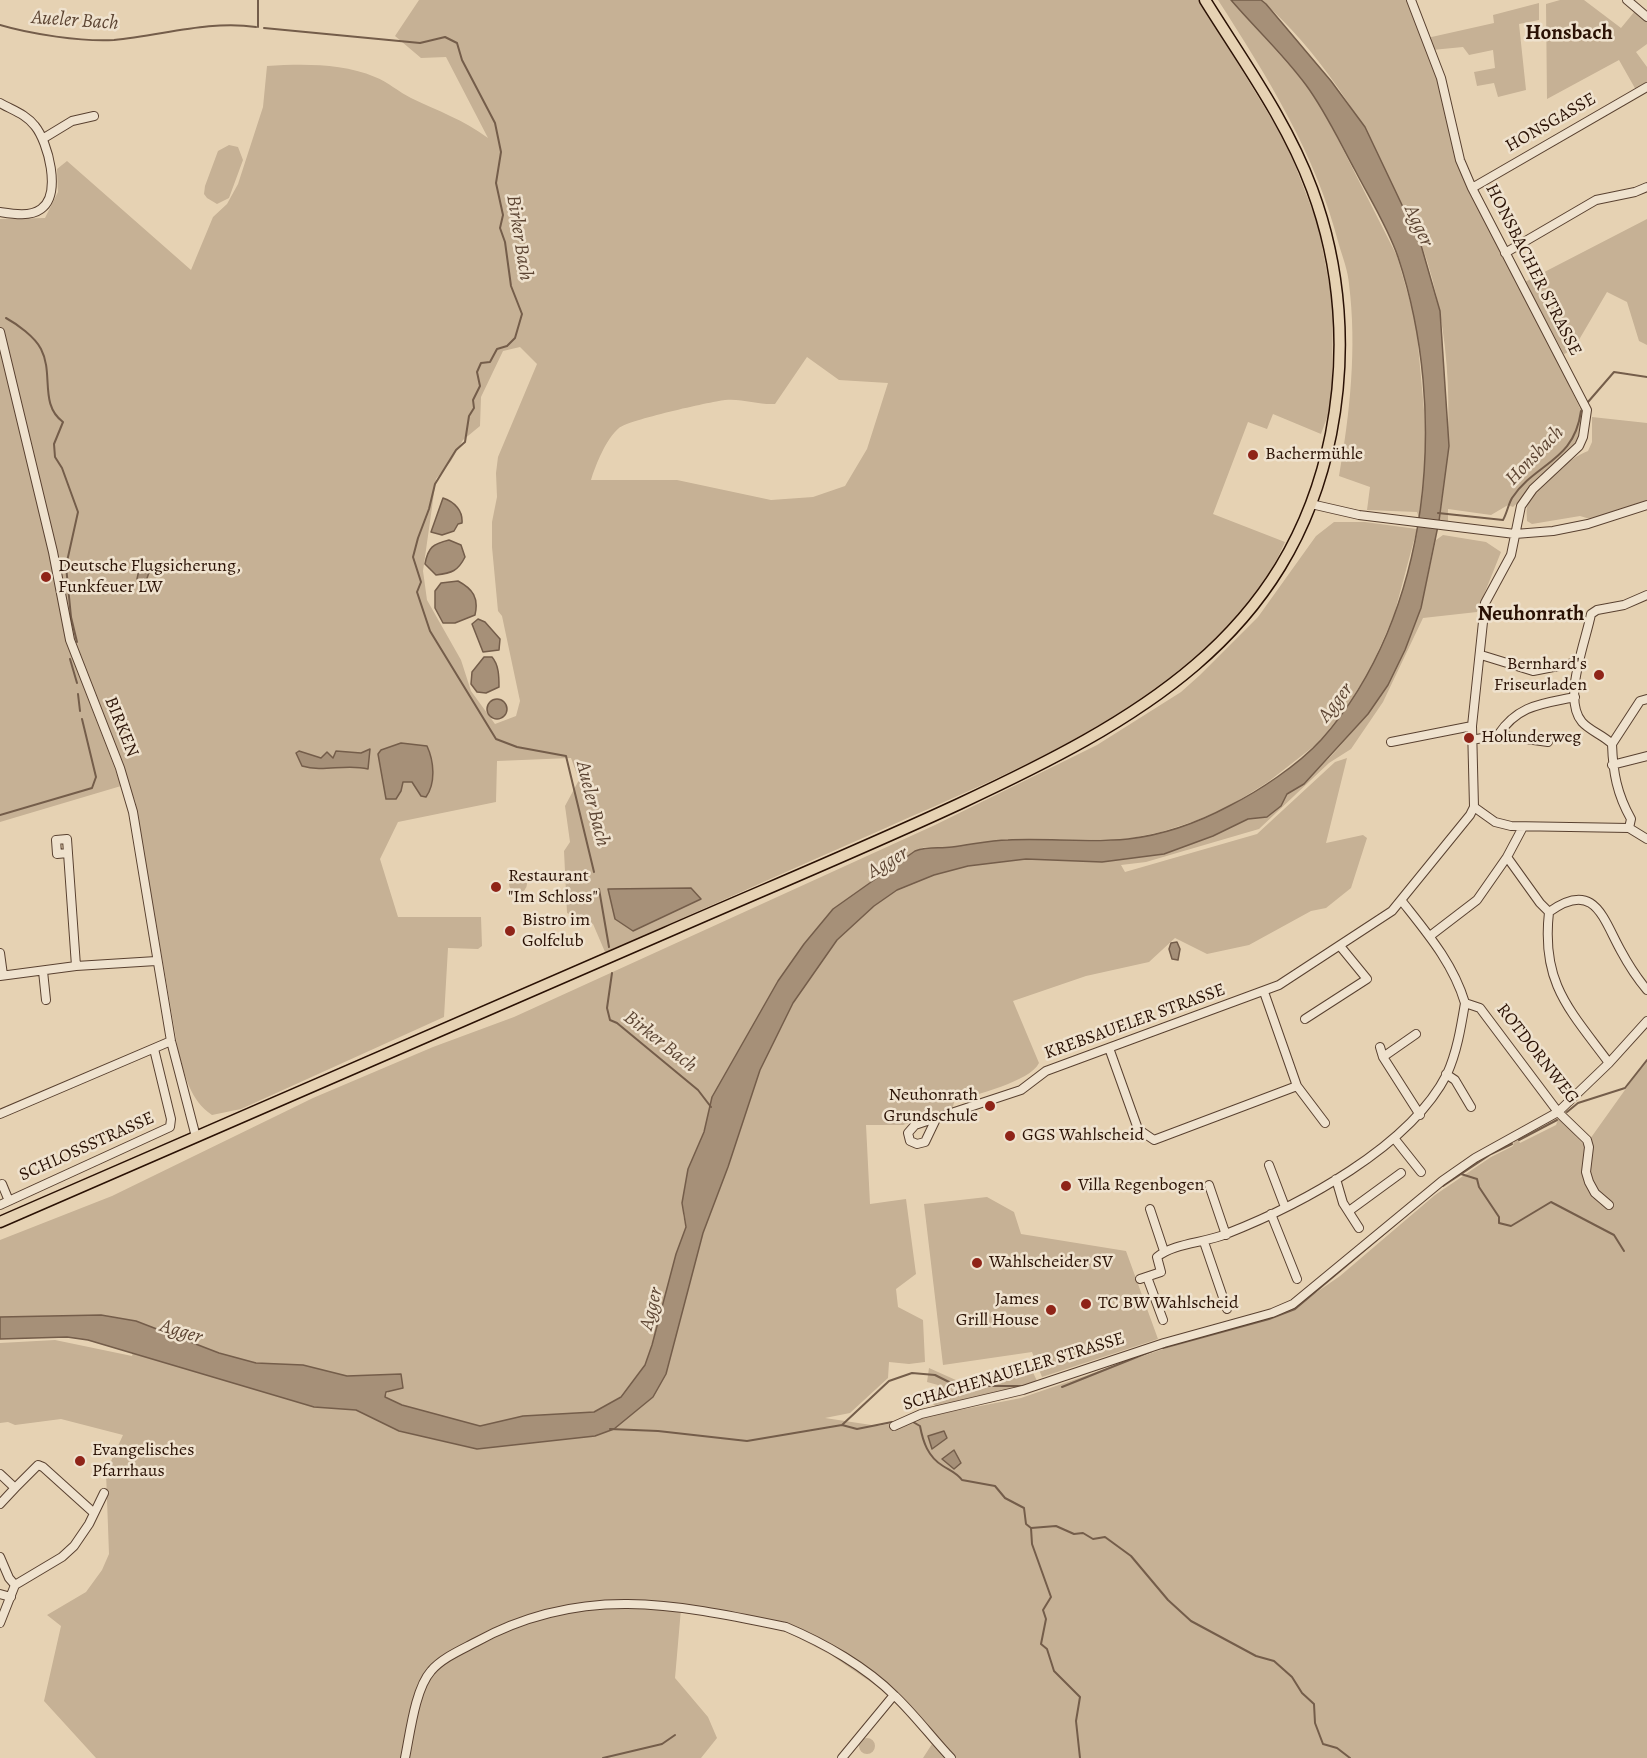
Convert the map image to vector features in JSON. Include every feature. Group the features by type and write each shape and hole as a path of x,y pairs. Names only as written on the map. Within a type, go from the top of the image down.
{"main road":[{"path":"0,1222 894,834 996,786 1085,740 1142,706 1187,674 1236,626 1283,564 1311,504 1327,451 1340,368 1338,296 1329,246 1312,189 1290,139 1205,0"}],"street":[{"name":"HONSBACHER STRASSE","path":"1411,0 1441,78 1460,160 1472,188 1587,410 1579,446 1526,498 1515,534"},
{"path":"1627,0 1647,17"},
{"name":"HONSGASSE","path":"1472,188 1647,87"},
{"path":"0,103 23,115 44,138 51,168 48,200 41,210 33,213 0,212"},
{"path":"44,138 72,121 94,116"},
{"path":"1505,253 1596,200 1635,192 1647,187"},
{"name":"BIRKEN","path":"0,332 53,552 70,640 120,768 133,812 171,1041 196,1137"},
{"path":"1311,504 1348,513 1401,521 1515,534 1553,531 1588,524 1647,505"},
{"path":"1515,534 1511,555 1485,603 1482,615 1481,655 1472,726 1474,807 1495,822 1523,827 1629,828 1647,839"},
{"path":"1612,744 1581,721 1575,697 1579,662 1590,614 1597,610 1624,606 1647,595"},
{"path":"1481,655 1533,671 1579,662"},
{"path":"1498,735 1509,719 1523,711 1575,697"},
{"path":"1629,828 1631,819 1620,801 1612,765 1612,744 1640,701 1647,699"},
{"path":"1391,742 1472,726"},
{"path":"1472,740 1498,735 1548,742"},
{"path":"1612,765 1647,756"},
{"name":"KREBSAUELER STRASSE","path":"936,1119 1021,1090 1046,1071 1264,992 1392,911 1470,815 1474,807"},
{"path":"1430,936 1477,900 1507,857 1523,827"},
{"path":"68,853 76,966"},
{"path":"1507,857 1549,912 1548,953 1565,1006 1609,1063"},
{"path":"1163,1320 1143,1278 1161,1272 1157,1257 1164,1251 1226,1235 1285,1207 1336,1179 1394,1138 1420,1114 1446,1074 1458,1040 1465,1003 1459,983 1430,936 1401,900"},
{"path":"1549,912 1570,901 1587,901 1594,904 1603,913 1620,950 1647,990"},
{"path":"1305,1019 1367,979 1340,946"},
{"path":"0,953 1,976 76,966 156,961"},
{"path":"43,971 46,1000"},
{"path":"1264,992 1297,1086 1325,1123"},
{"name":"ROTDORNWEG","path":"1465,1003 1480,1008 1558,1112 1587,1140 1589,1147 1586,1172 1589,1182 1595,1193 1609,1205"},
{"name":"SCHACHENAUELER STRASSE","path":"894,1426 921,1414 1023,1390 1164,1344 1272,1313 1293,1304 1442,1181 1474,1158 1558,1112 1609,1063 1647,1021"},
{"path":"1383,1057 1416,1034"},
{"path":"0,1114 171,1041"},
{"path":"1380,1047 1383,1057 1420,1114"},
{"path":"1109,1048 1138,1129 1154,1140 1297,1086"},
{"name":"SCHLOSSSTRASSE","path":"0,1205 170,1127 171,1119 154,1049"},
{"path":"1446,1074 1455,1080 1471,1107"},
{"path":"1394,1138 1421,1172"},
{"path":"1269,1165 1285,1207"},
{"path":"1349,1211 1401,1173"},
{"path":"1336,1179 1343,1203 1359,1228"},
{"name":"SCHLOSSSTRASSE","path":"2,1184 9,1201"},
{"path":"1209,1185 1226,1235"},
{"path":"1150,1209 1164,1251"},
{"path":"1271,1214 1297,1279"},
{"path":"1204,1242 1227,1309"},
{"path":"0,1504 38,1465 94,1513"},
{"path":"0,1474 15,1488"},
{"path":"0,1623 15,1585 68,1551 89,1524 104,1493"},
{"path":"0,1557 9,1578 15,1585"},
{"path":"0,1594 11,1597"},
{"path":"405,1758 418,1702 431,1670 449,1657 496,1631 572,1607 597,1604 675,1605 786,1627 842,1657 894,1695 951,1758"},
{"path":"842,1758 894,1695"}],"shaded area":[{"path":"419,0 1199,0 1287,144 1318,225 1333,304 1332,388 1329,412 1321,434 1273,414 1267,429 1248,422 1213,514 1285,542 1255,594 1215,640 1166,682 1111,718 1053,751 636,939 605,952 593,924 567,913 564,851 570,842 565,806 579,780 571,758 497,761 496,802 398,822 380,859 398,917 481,917 482,946 478,949 448,948 444,1017 241,1109 212,1115 193,1095 183,1069 135,801 71,632 54,552 62,615 69,644 121,786 0,822 0,219 45,218 58,192 57,169 67,161 191,270 213,217 227,204 238,184 263,107 267,66 322,66 362,72 380,79 411,98 460,121 488,138 446,57 421,58 395,36","holes":["520,347 537,364 498,457 497,497 492,522 498,611 502,616 520,701 516,716 495,724 471,691 461,660 427,600 423,571 436,479 451,461 463,440 480,426 481,397 503,351","807,357 839,380 888,383 867,449 845,486 813,497 771,500 677,480 591,480 606,445 619,428 653,416 725,400 775,404"]},
{"path":"1218,0 1231,0 1305,83 1324,112 1397,256 1416,323 1424,410 1426,452 1419,518 1417,512 1367,510 1370,487 1339,476 1349,404 1352,356 1351,308 1346,269 1329,212 1304,148 1255,58"},
{"path":"1231,0 1261,0 1266,4 1331,81 1365,127 1421,245 1440,311 1449,446 1439,521 1421,608 1405,650 1388,685 1368,714 1304,784 1287,794 1281,806 1267,817 1248,819 1213,836 1164,854 1102,862 1026,859 968,866 934,875 897,890 874,906 837,940 793,1003 760,1070 728,1167 703,1233 666,1374 653,1397 614,1429 595,1436 477,1449 399,1431 356,1410 314,1407 88,1340 67,1337 0,1339 0,1317 101,1315 136,1321 219,1353 256,1363 303,1365 347,1376 401,1374 403,1388 386,1392 385,1397 402,1405 480,1426 523,1416 594,1412 621,1397 645,1365 676,1254 686,1227 682,1203 688,1169 704,1132 712,1097 778,981 833,909 920,849 1001,840 1128,839 1180,827 1217,812 1253,793 1290,768 1321,740 1358,690 1387,633 1408,573 1420,509 1425,445 1423,380 1414,317 1398,257 1384,224 1313,95 1288,63"},
{"path":"1261,0 1407,0 1437,77 1454,150 1580,408 1585,411 1581,435 1567,454 1513,507 1508,505 1491,515 1448,509 1448,522 1439,521 1447,452 1448,382 1440,313 1422,246 1371,141 1339,89 1301,41"},
{"path":"1560,0 1584,0 1621,28 1635,11 1647,20 1647,44 1636,52 1647,67 1647,84 1636,90 1619,60 1547,99 1546,4"},
{"path":"1539,3 1539,20 1519,24 1526,90 1498,97 1494,83 1477,86 1474,72 1495,68 1493,50 1469,55 1463,47 1432,50 1427,38 1494,23 1493,15"},
{"path":"229,145 238,147 243,160 229,198 217,204 204,194 205,186 218,151"},
{"path":"1647,219 1647,345 1639,341 1627,302 1607,292 1573,350 1564,354 1525,282"},
{"path":"1592,417 1647,423 1647,500 1590,519 1580,516 1532,524 1527,521 1527,509 1537,492 1563,467 1588,451 1592,442"},
{"path":"443,498 457,508 462,523 458,524 454,531 442,535 431,532"},
{"path":"1334,522 1365,522 1417,529 1394,615 1370,670 1344,711 1318,743 1268,782 1228,807 1161,832 1127,839 1003,840 948,848 925,847 915,851 833,909 804,944 778,981 713,1097 704,1132 688,1169 683,1215 686,1227 676,1254 652,1345 645,1365 620,1397 594,1412 523,1416 480,1426 402,1405 385,1397 400,1374 347,1376 303,1365 256,1363 219,1353 120,1318 101,1315 0,1317 0,1240 112,1196 313,1098 433,1047 514,1017 935,825 1097,745 1181,692 1200,675 1258,617 1316,536"},
{"path":"1443,535 1486,542 1501,552 1477,612 1423,618 1383,702 1351,749 1329,763 1259,829 1146,862 1121,865 1125,872 1257,834 1335,762 1347,758 1326,843 1363,835 1367,838 1351,888 1326,908 1311,911 1249,945 1207,954 1175,938 1149,962 1086,976 1013,1001 1039,1063 1034,1070 1014,1082 954,1102 953,1107 903,1125 866,1125 870,1204 906,1199 916,1274 896,1289 898,1307 923,1320 925,1362 909,1364 889,1362 888,1378 850,1413 825,1418 878,1426 1021,1398 1169,1347 1228,1330 1304,1301 1340,1276 1435,1195 1491,1157 1513,1146 1514,1141 1518,1139 1520,1143 1556,1125 1559,1117 1585,1146 1647,1059 1647,1758 923,1758 932,1744 890,1695 831,1655 783,1630 681,1609 675,1678 708,1717 717,1738 701,1758 96,1758 44,1701 61,1626 47,1615 86,1592 102,1570 109,1554 106,1472 123,1435 61,1419 15,1425 8,1422 0,1423 0,1343 55,1340 132,1356 133,1352 314,1407 356,1410 399,1431 476,1449 595,1436 614,1429 653,1397 666,1374 703,1233 728,1167 760,1070 793,1003 837,940 874,906 897,890 934,875 968,866 1026,859 1102,862 1164,854 1213,836 1248,819 1267,817 1281,806 1287,794 1304,784 1333,754 1368,714 1388,685 1421,608 1436,540"},
{"path":"449,540 461,545 465,557 454,570 436,575 425,564 428,554 435,545"},
{"path":"147,561 151,567 146,581 140,581 137,579 140,565"},
{"path":"458,581 468,587 474,595 475,615 455,623 443,623 435,608 435,591 441,583"},
{"path":"478,619 485,622 500,639 499,650 483,652 472,624"},
{"path":"484,657 492,657 499,679 499,687 486,693 477,692 471,684 472,672"},
{"path":"497,699 504,702 507,709 504,716 497,719 490,716 487,709 490,702"},
{"path":"401,743 427,746 433,772 426,797 421,796 412,782 403,782 396,799 386,799 378,754 381,750"},
{"path":"370,749 368,769 359,767 310,768 302,766 296,753 299,751 321,758 327,752 333,758 336,751 361,753"},
{"path":"518,875 524,878 527,884 524,890 518,893 512,890 509,884 512,878"},
{"path":"691,888 701,899 633,931 615,919 608,889"},
{"path":"1177,942 1180,949 1178,960 1172,959 1169,949 1171,943"},
{"path":"987,1197 1014,1212 1021,1234 1126,1251 1158,1339 1042,1377 1032,1352 943,1365 924,1204"},
{"path":"1029,1364 1037,1381 1025,1387 938,1408 929,1401 938,1385 927,1382 929,1368 958,1381 1017,1377"},
{"path":"944,1431 947,1438 932,1449 928,1436"},
{"path":"954,1450 961,1463 954,1469 942,1459"},
{"path":"867,1738 875,1746 867,1754 859,1746"}],"waterway":[{"name":"Aueler Bach","path":"258,0 258,27"},
{"name":"Aueler Bach","path":"0,25 56,37 87,40 132,38 202,27 238,25 256,27"},
{"name":"Birker Bach","path":"264,28 420,43 445,37 457,43 462,60 495,123 501,152 496,183 503,215 500,228 505,242 511,286 522,314 515,338 507,346 497,349 490,362 481,363 477,372 480,386 473,400 474,408 469,416 465,442 456,450 435,484 418,538 413,557 421,582 417,592 430,631 496,739 517,747 566,756 594,872"},
{"path":"6,318 20,327 41,349 47,368 51,407 63,422 54,444 55,457 62,468 78,512 66,566 71,617 77,642"},
{"name":"Honsbach","path":"1588,402 1614,372 1647,377"},
{"name":"Honsbach","path":"1438,513 1503,520 1512,498 1522,486 1553,460 1571,441 1581,411"},
{"path":"70,659 77,683"},
{"path":"78,694 80,711"},
{"path":"0,815 92,788 96,777 82,719"},
{"name":"Birker Bach","path":"599,889 609,947"},
{"name":"Birker Bach","path":"612,973 607,1008 610,1020 617,1023 698,1090 711,1107"},
{"path":"1567,1112 1578,1103 1625,1088 1647,1060"},
{"path":"1519,1140 1557,1120"},
{"path":"1443,1186 1491,1154 1512,1144"},
{"path":"1461,1174 1477,1179 1479,1187 1499,1217 1499,1223 1511,1226 1551,1202 1614,1235 1624,1251"},
{"path":"1163,1348 1269,1319 1295,1309 1410,1212"},
{"path":"1062,1387 1152,1351"},
{"path":"610,1429 658,1431 747,1441 842,1425 889,1381 912,1373 935,1375 957,1386 1024,1386"},
{"path":"842,1425 857,1429 892,1422"},
{"path":"913,1422 920,1426 927,1449 938,1462 962,1480 995,1486 1005,1498 1024,1508 1026,1524 1031,1528 1032,1544 1051,1597 1043,1610 1046,1619 1041,1644 1047,1649 1054,1671 1080,1697 1076,1721 1080,1758"},
{"path":"1031,1528 1056,1526 1074,1534 1083,1533 1093,1539 1105,1537 1131,1556 1168,1600 1191,1621 1256,1656 1274,1661 1292,1677 1302,1693 1314,1704 1315,1723 1323,1744 1337,1748 1350,1758"},
{"path":"603,1758 662,1744 675,1735"}],"place":[{"name":"Bachermühle","path":"1253,455"},
{"name":"Deutsche Flugsicherung, Funkfeuer LW","path":"46,577"},
{"name":"Bernhard's Friseurladen","path":"1599,675"},
{"name":"Holunderweg","path":"1469,738"},
{"name":"Restaurant \"Im Schloss\"","path":"496,887"},
{"name":"Bistro im Golfclub","path":"510,931"},
{"name":"Neuhonrath Grundschule","path":"990,1106"},
{"name":"GGS Wahlscheid","path":"1010,1136"},
{"name":"Villa Regenbogen","path":"1066,1186"},
{"name":"Wahlscheider SV","path":"977,1263"},
{"name":"TC BW Wahlscheid","path":"1086,1304"},
{"name":"James Grill House","path":"1051,1310"},
{"name":"Evangelisches Pfarrhaus","path":"80,1461"}],"district":[{"name":"Honsbach","path":"1569,34"},
{"name":"Neuhonrath","path":"1531,615"}],"water label":[{"name":"Agger","path":"1418,226"},
{"name":"Agger","path":"1336,703"},
{"name":"Agger","path":"888,863"},
{"name":"Agger","path":"652,1309"},
{"name":"Agger","path":"181,1332"}]}
